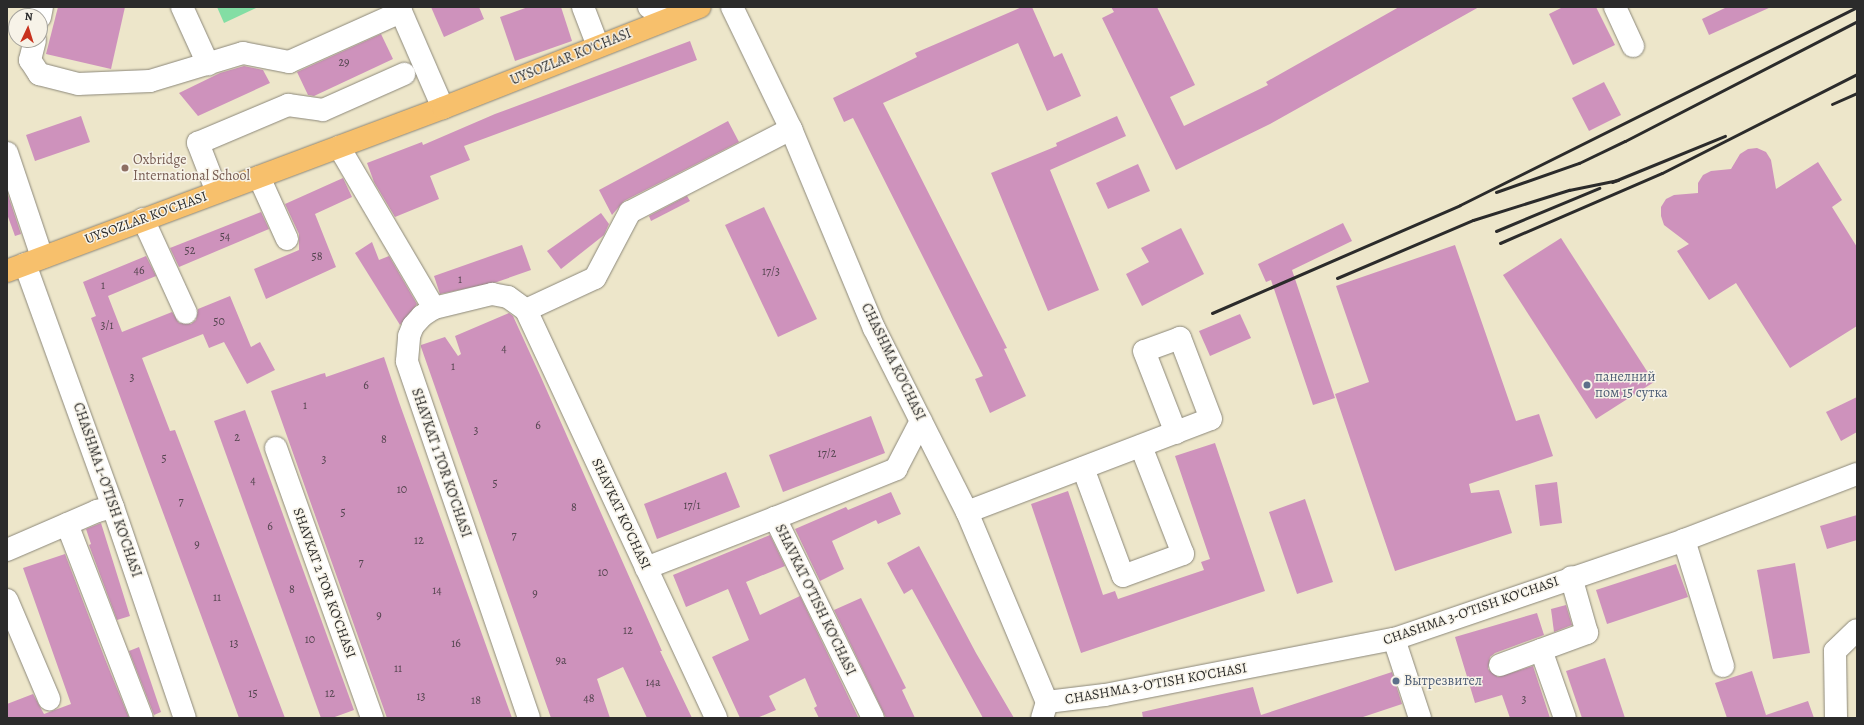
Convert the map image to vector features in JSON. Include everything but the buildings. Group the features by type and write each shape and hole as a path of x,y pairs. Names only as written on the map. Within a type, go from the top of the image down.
{"main road":[{"name":"UYSOZLAR KO'CHASI","path":"25,264 443,108 699,7"}],"street":[{"path":"182,7 208,64"},
{"path":"583,7 598,46"},
{"path":"649,7 679,10 699,7"},
{"name":"CHASHMA KO'CHASI","path":"732,7 791,129 874,328 967,512 1044,710"},
{"path":"1615,7 1633,46"},
{"path":"33,48 30,60 39,74 78,84 150,81 243,53 289,62 400,9 443,108"},
{"path":"217,192 198,143 288,105 323,110 404,74"},
{"path":"526,310 595,278 630,212 791,129"},
{"path":"339,147 434,308"},
{"name":"CHASHMA 1-O'TISH KO'CHASI","path":"7,153 25,264 113,507 185,718"},
{"path":"259,176 287,239"},
{"path":"143,219 186,313"},
{"name":"SHAVKAT 1 TOR KO'CHASI","path":"526,310 508,297 492,294 434,308 413,326 409,336 407,361 410,374 529,718"},
{"name":"SHAVKAT KO'CHASI","path":"526,310 716,718"},
{"name":"SHAVKAT O'TISH KO'CHASI","path":"873,718 775,518 896,469 921,421"},
{"path":"967,512 1176,432"},
{"path":"1083,468 1123,576 1183,554 1141,446"},
{"name":"SHAVKAT 2 TOR KO'CHASI","path":"276,448 372,718"},
{"name":"CHASHMA 3-O'TISH KO'CHASI","path":"1044,710 1105,695 1394,639 1571,577 1684,540 1857,474"},
{"path":"7,550 66,524 113,507"},
{"path":"646,568 775,518"},
{"path":"66,524 142,718"},
{"path":"1684,540 1723,666"},
{"path":"1500,665 1587,633 1571,577"},
{"path":"7,600 49,698"},
{"path":"1836,717 1835,651 1857,630"},
{"path":"1394,639 1420,718"},
{"path":"1541,650 1565,718"}],"green space":[{"path":"217,7 258,7 224,23"}],"railway":[{"path":"1212,313 1460,205 1857,7"},
{"path":"1496,192 1579,163 1625,141 1857,21"},
{"path":"1500,243 1662,173 1857,74"},
{"path":"1832,104 1857,93"},
{"path":"1612,182 1725,136"},
{"path":"1337,278 1473,220 1569,190 1618,180"},
{"path":"1496,231 1599,188"}],"place":[{"name":"Oxbridge International School","path":"125,168"},
{"name":"панелний пом 15 сутка","path":"1587,385"},
{"name":"Вытрезвител","path":"1396,681"}]}
